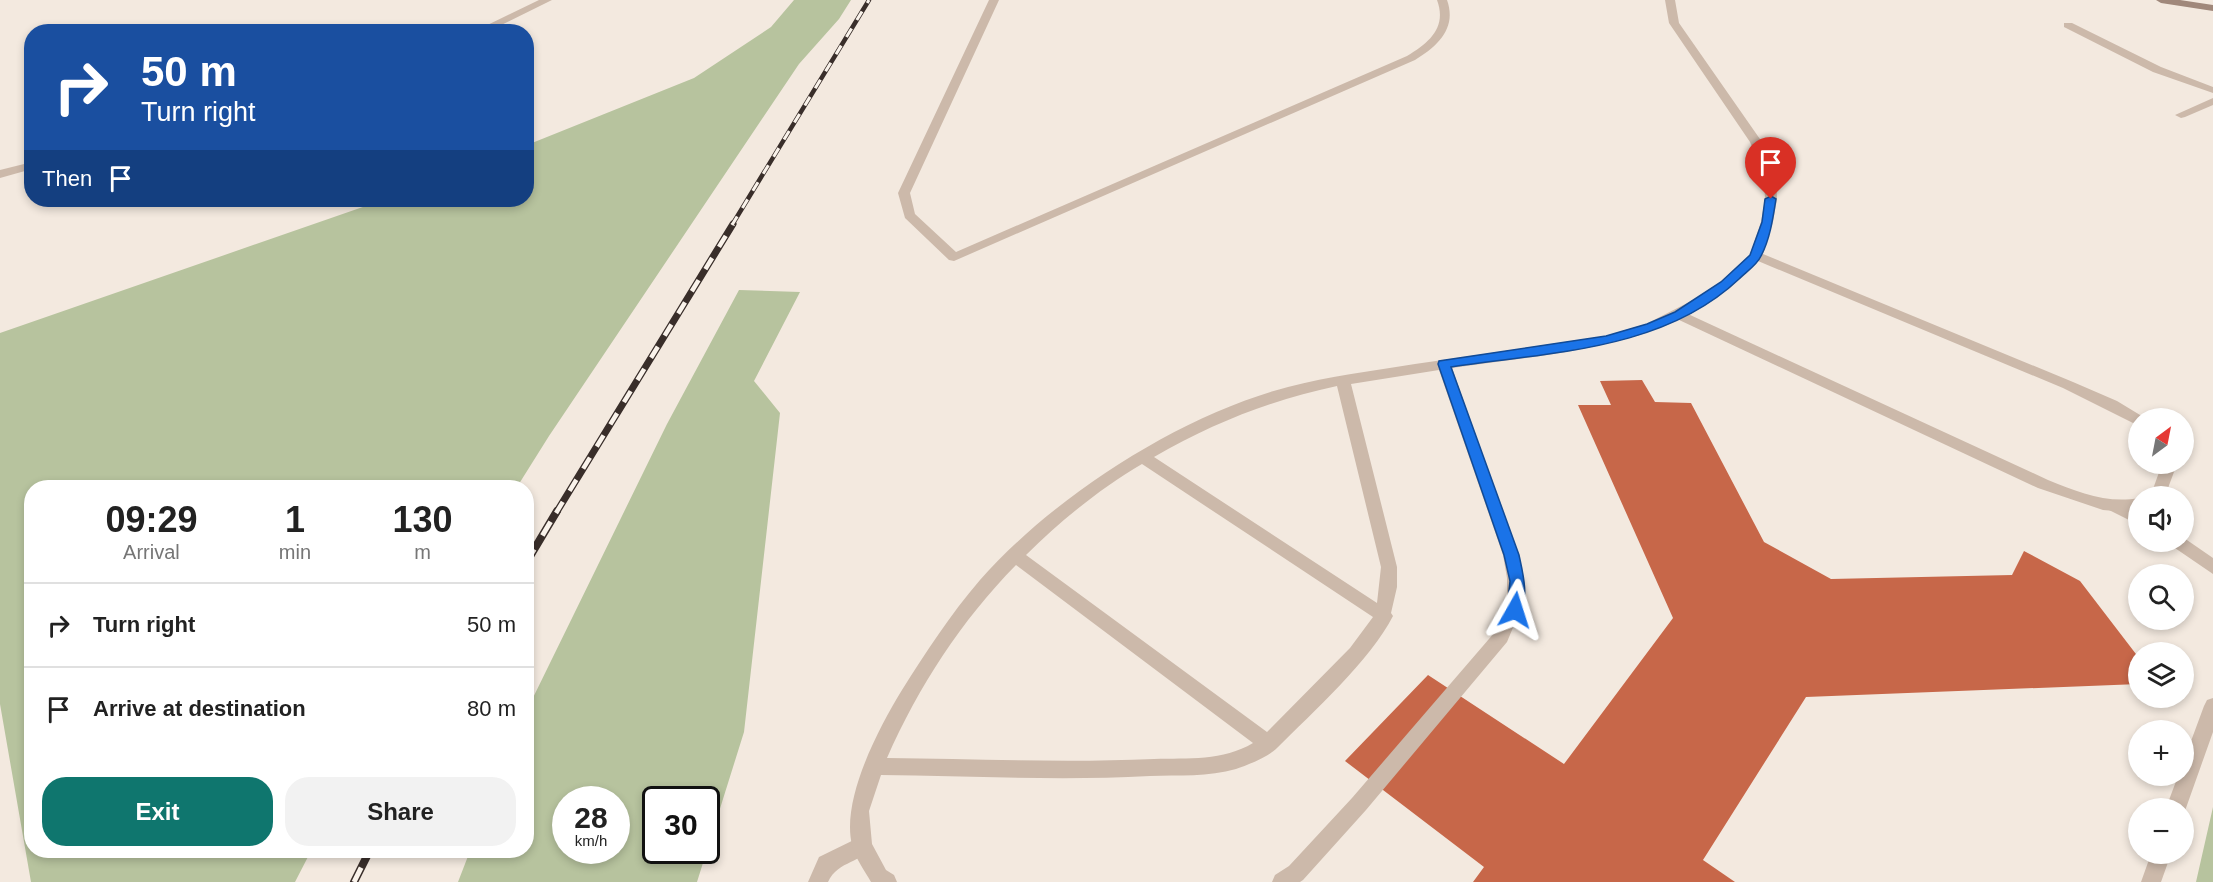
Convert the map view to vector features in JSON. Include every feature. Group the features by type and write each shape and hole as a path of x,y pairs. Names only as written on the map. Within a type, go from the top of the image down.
{"main road":[{"path":"2161,0 2213,8"}],"street":[{"path":"495,24 547,0"},
{"path":"994,0 904,193 909,215 954,257 1411,58 1426,49 1444,28 1447,17 1442,0"},
{"path":"887,882 879,877 862,845 859,811 874,766 899,711 941,642 987,584 1015,555 1078,500 1141,456 1227,414 1289,391 1343,380 1606,340 1651,327 1679,315 1725,285 1756,256 1767,222 1771,199 1770,176 1756,142 1674,23 1670,0"},
{"path":"2068,25 2132,59 2182,81 2213,90"},
{"path":"2181,115 2213,101"},
{"path":"0,174 24,167"},
{"path":"1756,256 2068,385 2112,405 2128,415"},
{"path":"1679,315 2018,473 2066,493 2115,506 2128,513"},
{"path":"1282,882 1296,873 1359,804 1501,637 1515,610 1518,581 1511,555 1444,364"},
{"path":"874,766 1138,769 1206,765 1242,758 1269,744 1365,645 1384,616 1389,592 1389,567 1343,380"},
{"path":"1141,456 1384,616"},
{"path":"2115,506 2128,505"},
{"path":"2194,552 2213,568"},
{"path":"1015,555 1269,744"},
{"path":"2180,798 2213,706"},
{"path":"818,882 826,864 862,845"},
{"path":"2151,882 2157,864"}],"green space":[{"path":"794,0 851,0 839,19 799,64 521,480 24,480 24,842 0,704 0,333 363,207 534,207 534,142 694,78 771,27"},
{"path":"739,290 800,292 754,381 780,413 744,732 720,809 720,786 642,786 642,864 703,864 697,882 458,882 467,858 534,858 534,696 667,424"},
{"path":"2213,807 2213,882 2196,882"},
{"path":"27,858 307,858 295,882 31,882"}],"building":[{"path":"1642,380 1655,402 1691,403 1764,542 1831,579 2012,575 2024,551 2080,581 2128,644 2128,684 1806,697 1703,860 1735,882 1473,882 1484,867 1345,761 1428,675 1564,764 1673,618 1578,405 1611,405 1600,381"}],"railway":[{"path":"732,225 869,0"},
{"path":"556,513 733,224"},
{"path":"534,550 557,511"},
{"path":"354,882 366,858"}],"route":[{"path":"1515,610 1518,581 1511,555 1444,364 1606,340 1651,327 1679,315 1725,285 1756,256 1767,222 1771,199"}]}
